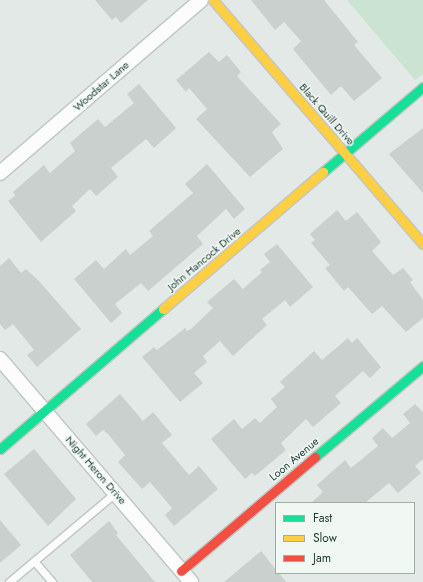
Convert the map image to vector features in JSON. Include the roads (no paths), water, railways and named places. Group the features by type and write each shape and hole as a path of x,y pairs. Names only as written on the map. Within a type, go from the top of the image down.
{"street":[{"name":"Woodstar Lane","path":"0,172 201,0"},
{"name":"Black Quill Drive","path":"213,0 423,244"},
{"name":"John Hancock Drive","path":"0,449 423,87"},
{"name":"Night Heron Drive","path":"0,359 191,582"},
{"name":"Loon Avenue","path":"181,571 423,366"}],"lane":[{"path":"9,582 115,493"},
{"path":"34,561 52,582"}]}
